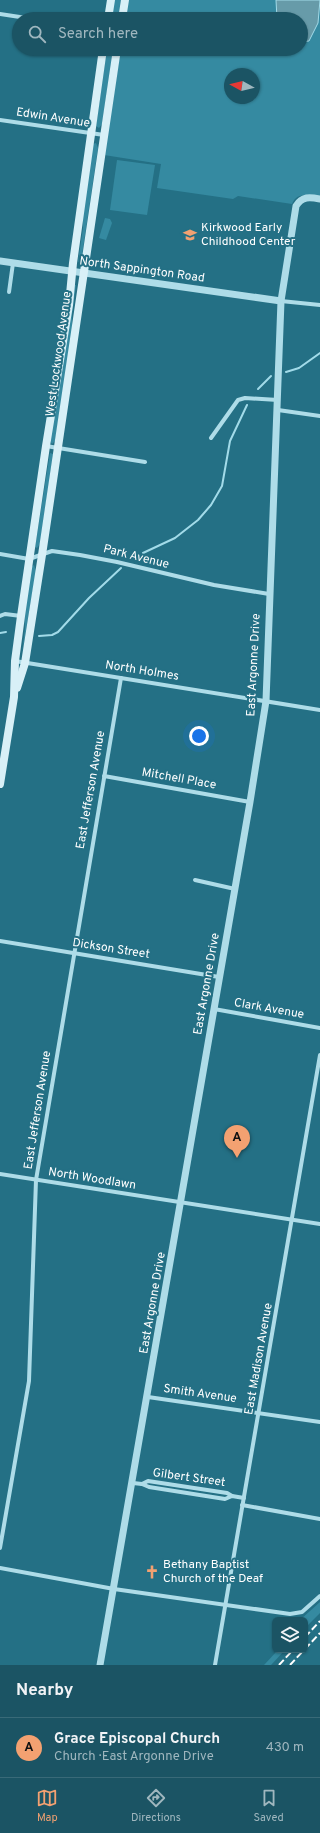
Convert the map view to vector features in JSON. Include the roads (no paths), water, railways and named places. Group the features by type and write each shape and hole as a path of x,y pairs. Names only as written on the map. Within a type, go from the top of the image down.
{"main road":[{"path":"109,12 111,0"},
{"path":"123,12 125,0"},
{"name":"West Lockwood Avenue","path":"14,697 15,661 21,616 46,446 69,305 72,272 102,56"},
{"name":"West Lockwood Avenue","path":"14,697 25,663 116,56"},
{"path":"0,784 14,697"}],"street":[{"path":"0,14 12,16"},
{"name":"Edwin Avenue","path":"0,120 104,135"},
{"name":"East Argonne Drive","path":"100,1665 148,1396 266,701 268,594 278,410 281,301 296,206 300,200 305,198 320,199"},
{"name":"North Sappington Road","path":"0,261 281,301"},
{"path":"9,292 13,263"},
{"path":"281,301 320,305"},
{"path":"211,438 238,400 245,398 278,400"},
{"path":"278,410 320,416"},
{"path":"46,446 145,462"},
{"name":"Park Avenue","path":"0,554 29,559 52,551 80,555 117,562 214,585 268,594"},
{"path":"0,616 5,614 21,616"},
{"name":"North Holmes","path":"15,661 320,710"},
{"name":"East Jefferson Avenue","path":"0,1548 30,1381 36,1180 121,678"},
{"name":"Mitchell Place","path":"104,776 250,802"},
{"path":"195,880 235,889"},
{"name":"Dickson Street","path":"0,941 219,977"},
{"name":"Clark Avenue","path":"214,1009 320,1028"},
{"name":"East Madison Avenue","path":"215,1665 293,1219 320,1055"},
{"name":"North Woodlawn","path":"0,1174 320,1224"},
{"name":"Smith Avenue","path":"148,1396 320,1422"},
{"name":"Gilbert Street","path":"133,1483 225,1499 232,1496 244,1498"},
{"path":"242,1505 320,1519"},
{"path":"0,1568 114,1589 296,1614 302,1612 320,1596"}],"waterway":[{"path":"286,372 299,368 320,353"},
{"path":"258,389 271,376"},
{"path":"143,553 175,538 198,520 211,505 222,486 230,441 247,405"},
{"path":"39,636 52,635 58,632 89,598 121,568"},
{"path":"0,633 6,632"}],"railway":[{"path":"308,1634 320,1621"},
{"path":"308,1646 320,1633"},
{"path":"279,1665 290,1653"},
{"path":"290,1665 301,1653"}],"place":[{"name":"Kirkwood Early Childhood Center","path":"190,235"},
{"name":"Grace Episcopal Church","path":"237,1158"},
{"name":"Bethany Baptist Church of the Deaf","path":"152,1572"}]}
